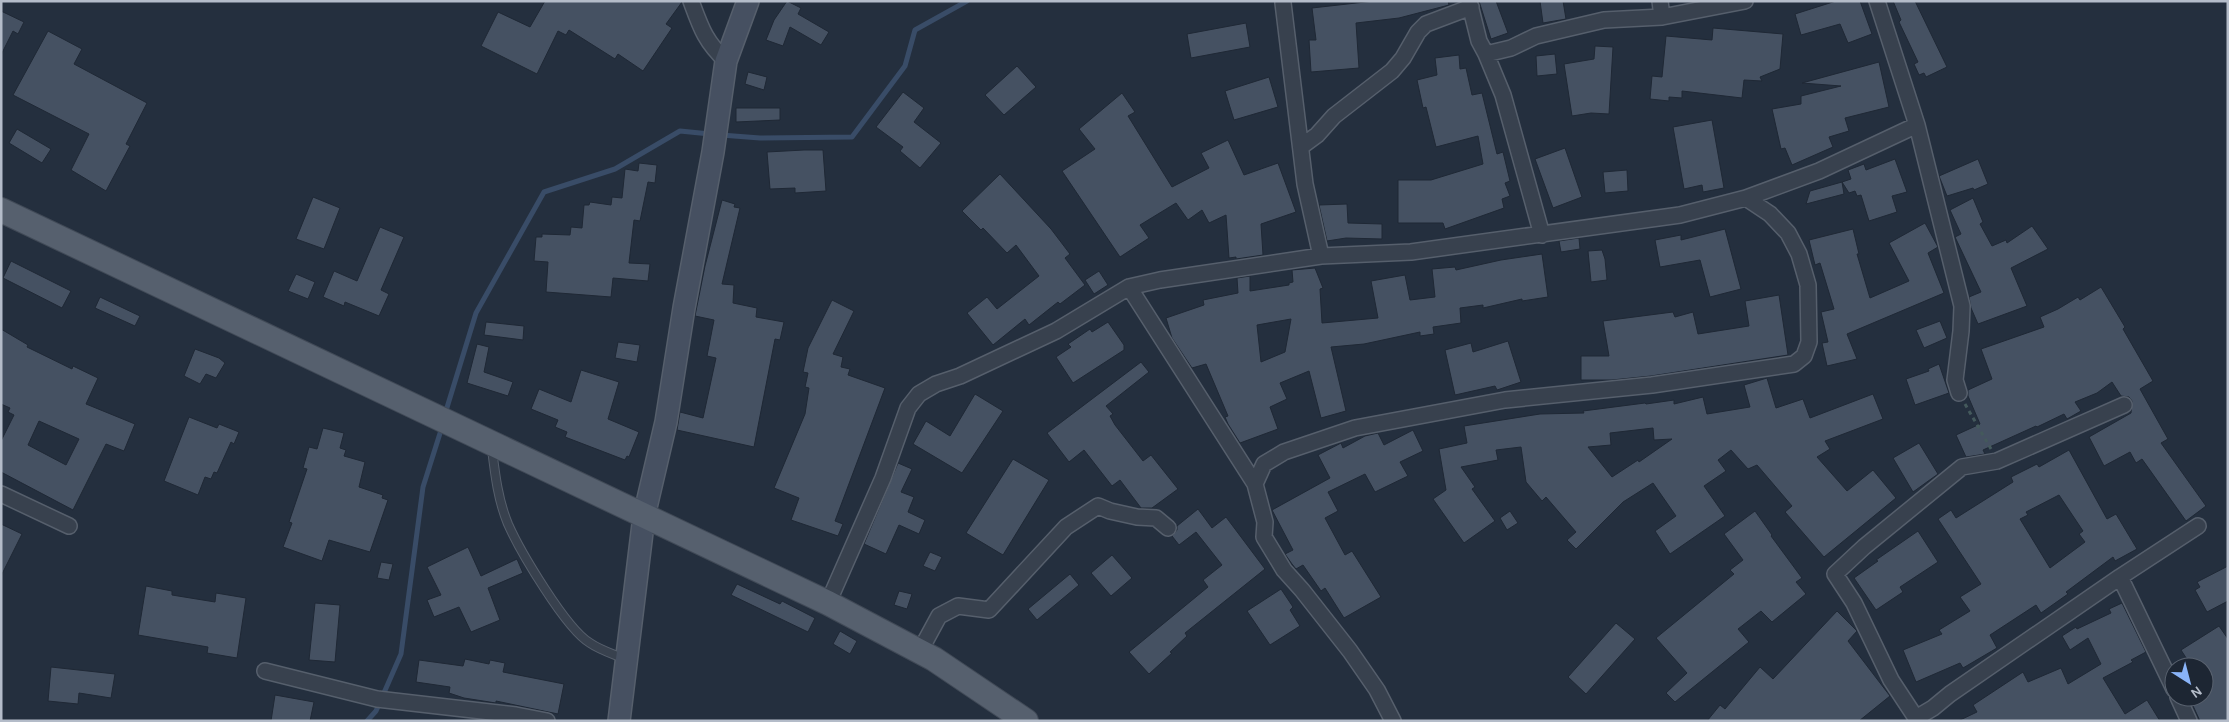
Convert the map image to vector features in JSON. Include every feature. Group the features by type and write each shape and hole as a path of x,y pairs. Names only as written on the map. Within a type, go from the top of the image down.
{"main road":[{"path":"619,721 644,516 666,422 684,308 713,152 726,60 748,1"},
{"path":"1,210 460,430 828,603 920,651 1026,721"}],"street":[{"path":"691,1 705,37 711,47 726,60"},
{"path":"1660,1 1662,17"},
{"path":"1486,54 1511,48 1536,36 1604,20 1662,17 1745,1"},
{"path":"1877,1 1917,125 1962,306 1962,331 1955,380 1959,393"},
{"path":"1283,3 1302,146 1305,184 1321,256"},
{"path":"1302,146 1317,135 1334,116 1392,70 1403,58 1418,32 1426,24 1470,4 1479,41 1503,95 1542,235"},
{"path":"828,603 883,478 908,408 919,394 936,384 960,376 1056,331 1129,287 1160,280 1321,256 1411,252 1680,215 1746,198 1819,171 1917,125"},
{"path":"1255,484 1264,464 1284,452 1355,428 1505,400 1652,385 1794,364 1804,356 1809,342 1808,285 1799,254 1788,233 1770,214 1746,198"},
{"path":"1129,287 1255,484 1265,522 1264,537 1284,570 1302,590 1377,690 1393,721"},
{"path":"2124,405 1997,461 1962,468 1864,547 1836,574 1854,603 1891,680 1917,720 2120,577 2198,526"},
{"path":"1,494 69,526"},
{"path":"920,651 939,616 958,606 990,610 1066,527 1098,506 1110,511 1137,517 1156,518 1168,528"},
{"path":"2120,577 2164,668"},
{"path":"265,671 377,699 516,714 547,721"},
{"path":"2183,707 2189,721"}],"lane":[{"path":"492,445 495,482 508,524 539,578 565,619 589,643 627,660"}],"path":[{"path":"1959,393 1997,461"}],"building":[{"path":"545,1 682,2 666,24 672,28 643,71 618,54 615,59 569,30 566,35 558,31 537,74 481,46 498,12 530,27"},
{"path":"787,1 801,8 798,14 829,32 821,45 790,27 783,46 766,40 774,20"},
{"path":"1374,1 1448,1 1449,5 1399,18 1356,23 1359,68 1311,72 1309,40 1316,40 1312,8"},
{"path":"1479,1 1496,1 1508,33 1491,39"},
{"path":"1540,1 1563,1 1566,19 1543,23"},
{"path":"1836,1 1860,1 1872,34 1848,43 1840,24 1801,35 1795,14"},
{"path":"1893,1 1915,1 1947,67 1926,77 1924,73 1919,75 1914,64 1918,62 1899,22 1901,20"},
{"path":"1,11 24,22 18,34 13,31 1,55"},
{"path":"1246,23 1250,47 1191,58 1187,34"},
{"path":"1713,28 1783,34 1780,69 1760,77 1762,81 1744,80 1742,98 1682,91 1682,98 1669,97 1669,101 1650,99 1652,76 1662,77 1666,36 1712,40"},
{"path":"48,31 82,49 74,64 147,103 126,144 130,146 106,191 71,170 89,134 13,95"},
{"path":"1595,46 1613,47 1609,114 1591,113 1572,116 1564,64 1594,59"},
{"path":"1555,54 1557,74 1537,76 1536,56"},
{"path":"1459,55 1460,69 1466,68 1472,95 1482,93 1497,154 1503,152 1510,181 1505,183 1510,196 1502,199 1504,208 1445,229 1443,223 1398,223 1398,180 1431,180 1483,164 1478,136 1436,147 1426,107 1423,108 1417,80 1437,75 1435,58"},
{"path":"1879,62 1889,107 1845,118 1849,131 1829,137 1833,147 1792,165 1785,148 1781,149 1772,109 1801,104 1801,96 1841,86 1802,83"},
{"path":"1017,66 1036,87 1004,115 985,95"},
{"path":"748,72 767,77 764,90 745,84"},
{"path":"1269,77 1278,107 1234,120 1225,91"},
{"path":"903,92 924,108 914,122 941,143 920,168 900,151 903,147 876,127"},
{"path":"1122,93 1135,112 1128,116 1172,187 1209,168 1201,153 1228,140 1244,175 1278,163 1296,212 1261,224 1263,255 1236,259 1236,257 1229,258 1226,215 1209,223 1202,210 1188,220 1176,203 1140,225 1149,238 1120,257 1062,171 1095,149 1079,129"},
{"path":"736,108 780,108 780,120 736,122"},
{"path":"1712,120 1724,188 1703,192 1702,185 1684,189 1673,127"},
{"path":"17,129 51,149 42,163 9,143"},
{"path":"1565,148 1582,197 1553,208 1535,159"},
{"path":"823,150 826,191 795,193 795,188 770,189 767,152"},
{"path":"1895,159 1907,192 1892,196 1897,212 1869,221 1861,195 1857,196 1855,191 1849,193 1842,182 1851,179 1848,170 1864,164 1866,170"},
{"path":"1978,159 1988,184 1974,190 1973,188 1947,196 1939,176"},
{"path":"639,163 657,165 655,183 648,182 640,221 634,220 629,263 650,264 648,281 613,278 611,297 546,292 548,262 534,261 536,237 542,237 542,234 570,235 571,227 582,228 584,205 589,205 590,202 611,205 612,197 622,198 625,169 638,171"},
{"path":"1627,170 1628,191 1605,193 1603,172"},
{"path":"1000,174 1051,229 1070,254 1065,258 1085,285 1060,304 1058,302 1029,325 1025,319 993,345 967,313 987,297 997,309 1039,276 1016,245 1007,253 983,228 981,230 962,211"},
{"path":"1842,182 1844,194 1806,204 1810,191"},
{"path":"313,197 340,208 324,249 296,239"},
{"path":"1973,198 1983,222 1980,224 1992,246 2006,240 2007,243 2032,226 2048,249 2011,268 2027,306 1978,324 1971,308 1969,297 1981,292 1955,237 1961,234 1950,210"},
{"path":"722,200 735,204 734,207 740,208 722,284 734,285 733,303 757,308 756,317 784,322 780,340 775,339 754,447 677,430 680,412 703,418 716,358 707,356 714,320 695,316 705,266"},
{"path":"1347,204 1348,223 1382,224 1382,239 1346,238 1327,241 1319,205"},
{"path":"1925,223 1938,247 1928,253 1944,293 1847,334 1857,359 1827,366 1822,343 1828,342 1821,312 1834,309 1820,263 1815,265 1809,240 1853,229 1859,254 1857,254 1870,298 1909,281 1889,243"},
{"path":"380,227 404,237 381,290 389,294 379,316 345,302 344,306 323,297 334,271 357,281"},
{"path":"1725,229 1741,289 1710,297 1700,260 1660,267 1655,240 1681,235 1681,240"},
{"path":"1579,238 1580,249 1561,252 1559,241"},
{"path":"1602,250 1607,280 1591,282 1588,251"},
{"path":"1542,254 1548,297 1522,301 1522,299 1483,308 1483,305 1460,308 1461,323 1433,327 1434,334 1420,336 1420,332 1364,344 1331,347 1346,411 1321,418 1309,371 1280,383 1287,399 1270,407 1278,429 1240,443 1228,424 1225,417 1228,416 1206,364 1192,368 1172,338 1166,318 1204,305 1203,300 1238,293 1237,278 1250,276 1250,291 1289,285 1289,283 1293,282 1292,270 1315,268 1323,288 1320,289 1322,323 1378,318 1371,281 1405,275 1410,300 1435,297 1432,269 1455,267 1456,270 1501,260","holes":["1291,319 1285,352 1261,362 1257,325"]},
{"path":"11,261 71,291 62,308 3,278"},
{"path":"1099,271 1108,285 1094,294 1085,280"},
{"path":"296,274 315,282 308,299 288,291"},
{"path":"2101,287 2125,327 2123,329 2153,381 2140,389 2168,439 2161,443 2206,506 2186,521 2142,459 2136,463 2130,452 2104,466 2089,437 2131,413 2132,401 2129,397 2121,396 2112,382 2097,393 2075,402 2081,411 2067,419 2064,414 1983,450 1985,454 1966,457 1956,435 1980,424 1968,396 1968,390 1992,379 1981,349 2044,327 2040,317 2078,297 2080,300"},
{"path":"1779,295 1788,355 1651,376 1612,380 1581,380 1581,356 1609,356 1603,321 1673,312 1675,317 1693,312 1698,334 1749,326 1745,301"},
{"path":"100,297 140,316 135,326 95,308"},
{"path":"832,300 854,311 833,354 843,357 841,367 850,369 848,375 885,388 835,521 843,524 838,536 791,520 799,498 774,488 805,414 809,388 805,387 808,373 803,372 808,348"},
{"path":"1940,321 1947,338 1924,348 1916,330"},
{"path":"486,322 524,326 523,340 484,335"},
{"path":"1108,322 1124,345 1124,350 1073,383 1056,357 1071,347 1068,344 1090,329 1092,332"},
{"path":"1,329 28,345 27,347 72,369 73,366 98,378 86,404 135,424 124,451 106,444 73,510 1,472 1,441 14,415 8,412 10,408 1,404","holes":["39,421 79,439 66,465 28,445"]},
{"path":"1508,341 1521,382 1497,390 1495,386 1455,395 1445,350 1471,343 1473,352"},
{"path":"618,342 640,345 637,362 615,358"},
{"path":"477,344 489,347 484,372 513,382 508,396 467,383"},
{"path":"195,349 219,358 225,363 216,378 206,374 200,384 184,376"},
{"path":"1141,362 1149,372 1106,406 1113,414 1110,416 1115,425 1143,461 1151,455 1178,489 1152,508 1141,508 1120,480 1112,486 1084,450 1069,462 1047,433"},
{"path":"1939,364 1949,393 1915,405 1906,379 1929,371 1928,369"},
{"path":"581,370 619,382 608,419 639,432 629,457 627,456 625,460 565,437 567,432 555,427 558,420 531,409 539,389 571,402"},
{"path":"1767,378 1776,408 1803,399 1810,418 1873,394 1883,419 1825,441 1830,449 1817,457 1847,491 1873,470 1896,498 1824,557 1785,512 1792,506 1757,465 1748,469 1731,450 1718,460 1726,471 1704,486 1725,516 1670,554 1655,531 1676,516 1653,483 1623,502 1576,549 1567,540 1576,532 1546,497 1542,501 1526,482 1521,447 1496,450 1498,460 1461,467 1475,487 1472,489 1495,521 1464,543 1433,499 1446,490 1439,449 1467,443 1464,426 1540,414 1584,413 1583,411 1645,403 1674,400 1674,404 1703,397 1707,414 1750,407 1744,385","holes":["1653,428 1654,440 1672,439 1639,462 1638,460 1612,477 1588,447 1611,445 1610,433"]},
{"path":"975,394 1003,411 962,473 913,444 926,421 950,436"},
{"path":"189,417 217,428 219,424 239,432 234,444 231,442 217,473 214,472 211,479 205,477 198,495 164,481"},
{"path":"323,428 344,433 340,448 346,450 344,456 365,462 359,487 383,495 382,498 388,500 370,552 329,540 322,561 283,547 292,523 289,522 307,469 303,468 309,447 317,449"},
{"path":"1413,430 1423,451 1400,462 1408,476 1375,492 1365,474 1328,492 1338,511 1325,518 1345,555 1352,551 1381,597 1344,618 1325,588 1321,591 1303,565 1296,569 1285,554 1293,550 1272,510 1330,478 1318,455 1341,443 1343,448 1365,436 1378,433 1384,445"},
{"path":"1919,443 1938,474 1913,492 1893,458"},
{"path":"2069,450 2107,519 2116,514 2137,549 2115,561 2113,557 2066,592 2068,594 2041,613 2036,605 1990,635 1997,648 1963,668 1960,663 1916,682 1903,650 1942,634 1939,630 1970,611 1960,597 1981,584 1938,519 1951,510 1956,518 2013,482 2011,477 2037,464 2039,467","holes":["2059,495 2083,531 2079,534 2085,542 2050,568 2020,519 2028,515 2026,512"]},
{"path":"1013,459 1049,480 1003,555 966,533"},
{"path":"898,463 912,469 901,492 914,497 908,512 925,520 919,534 899,525 886,554 864,544"},
{"path":"1198,509 1212,528 1226,517 1265,569 1185,633 1187,636 1149,674 1129,652 1208,587 1203,580 1222,565 1196,532 1179,545 1172,536 1177,530 1177,526"},
{"path":"1510,511 1518,523 1507,530 1500,518"},
{"path":"1755,511 1802,578 1796,582 1806,594 1772,622 1761,611 1738,629 1749,642 1675,702 1666,693 1687,673 1656,638 1734,574 1730,570 1743,560 1724,534"},
{"path":"1,524 22,534 1,576"},
{"path":"1918,531 1938,562 1900,587 1903,592 1876,610 1854,578"},
{"path":"468,547 481,576 517,559 523,573 488,588 500,620 471,632 459,607 434,617 427,600 441,595 427,567"},
{"path":"930,552 942,557 935,571 923,566"},
{"path":"1112,555 1132,578 1111,596 1091,573"},
{"path":"381,562 393,564 389,580 377,578"},
{"path":"2228,566 2228,601 2207,612 2195,590 2200,587 2197,582"},
{"path":"1070,574 1079,585 1037,620 1028,609"},
{"path":"737,584 780,604 782,601 815,618 808,632 731,595"},
{"path":"146,586 172,591 172,595 215,602 216,593 246,598 237,658 207,653 208,647 138,635"},
{"path":"1281,589 1293,607 1290,610 1300,626 1270,645 1247,611"},
{"path":"899,591 912,594 907,609 894,605"},
{"path":"315,603 340,605 335,662 309,660"},
{"path":"2122,603 2146,652 2131,660 2133,662 2103,678 2125,714 2147,700 2160,721 1958,721 1977,712 1973,705 2023,672 2028,682 2061,668 2068,684 2101,664 2088,638 2070,650 2062,636 2076,627 2077,629 2111,613 2109,609"},
{"path":"1837,611 1857,631 1848,641 1890,696 1859,721 1707,721 1720,705 1725,709 1760,667 1773,679"},
{"path":"1616,623 1635,639 1586,694 1568,677"},
{"path":"2219,626 2228,639 2228,721 2200,721 2194,707 2214,707 2214,657 2186,657 2181,650"},
{"path":"840,631 857,641 850,654 833,644"},
{"path":"465,659 489,664 490,660 505,663 503,672 564,684 558,714 496,701 496,703 464,698 449,693 450,687 416,682 419,660 463,666"},
{"path":"51,667 115,674 111,698 79,693 78,704 48,701"},
{"path":"275,695 314,702 310,721 271,721"}],"waterway":[{"path":"721,135 760,138 852,137 905,66 915,30 967,1"},
{"path":"445,414 476,313 544,192 615,169 680,131 710,134"},
{"path":"367,721 376,711 401,654 423,487 442,427"}]}
